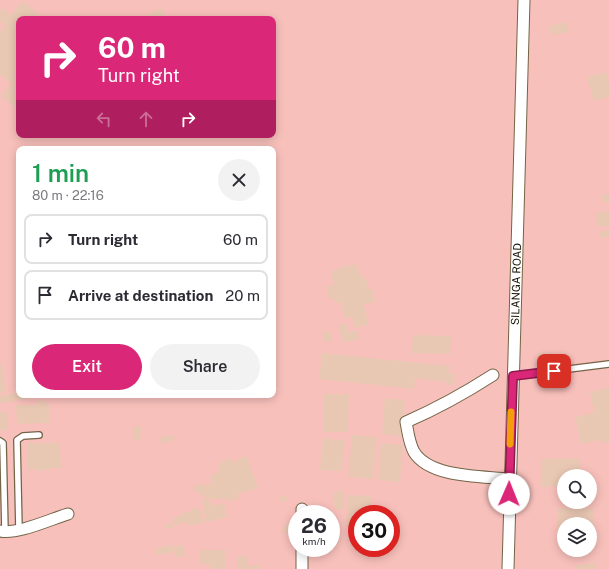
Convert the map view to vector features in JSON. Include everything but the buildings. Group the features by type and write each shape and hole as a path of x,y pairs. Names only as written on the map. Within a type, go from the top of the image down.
{"street":[{"name":"SILANGA ROAD","path":"508,569 509,479 524,0"},
{"path":"493,375 473,388 458,394 435,409 406,422 409,439 414,452 422,461 440,470 455,474 509,479"},
{"path":"2,531 19,530 68,514"},
{"path":"302,557 302,569"}],"lane":[{"path":"513,376 609,364"},
{"path":"19,530 17,440 23,436 39,435"},
{"path":"0,441 3,443 2,531"}],"shaded area":[{"path":"0,0 609,0 609,569 0,569"}],"slow traffic":[{"path":"510,444 511,412"}],"route":[{"path":"509,494 513,376 554,371"}]}
